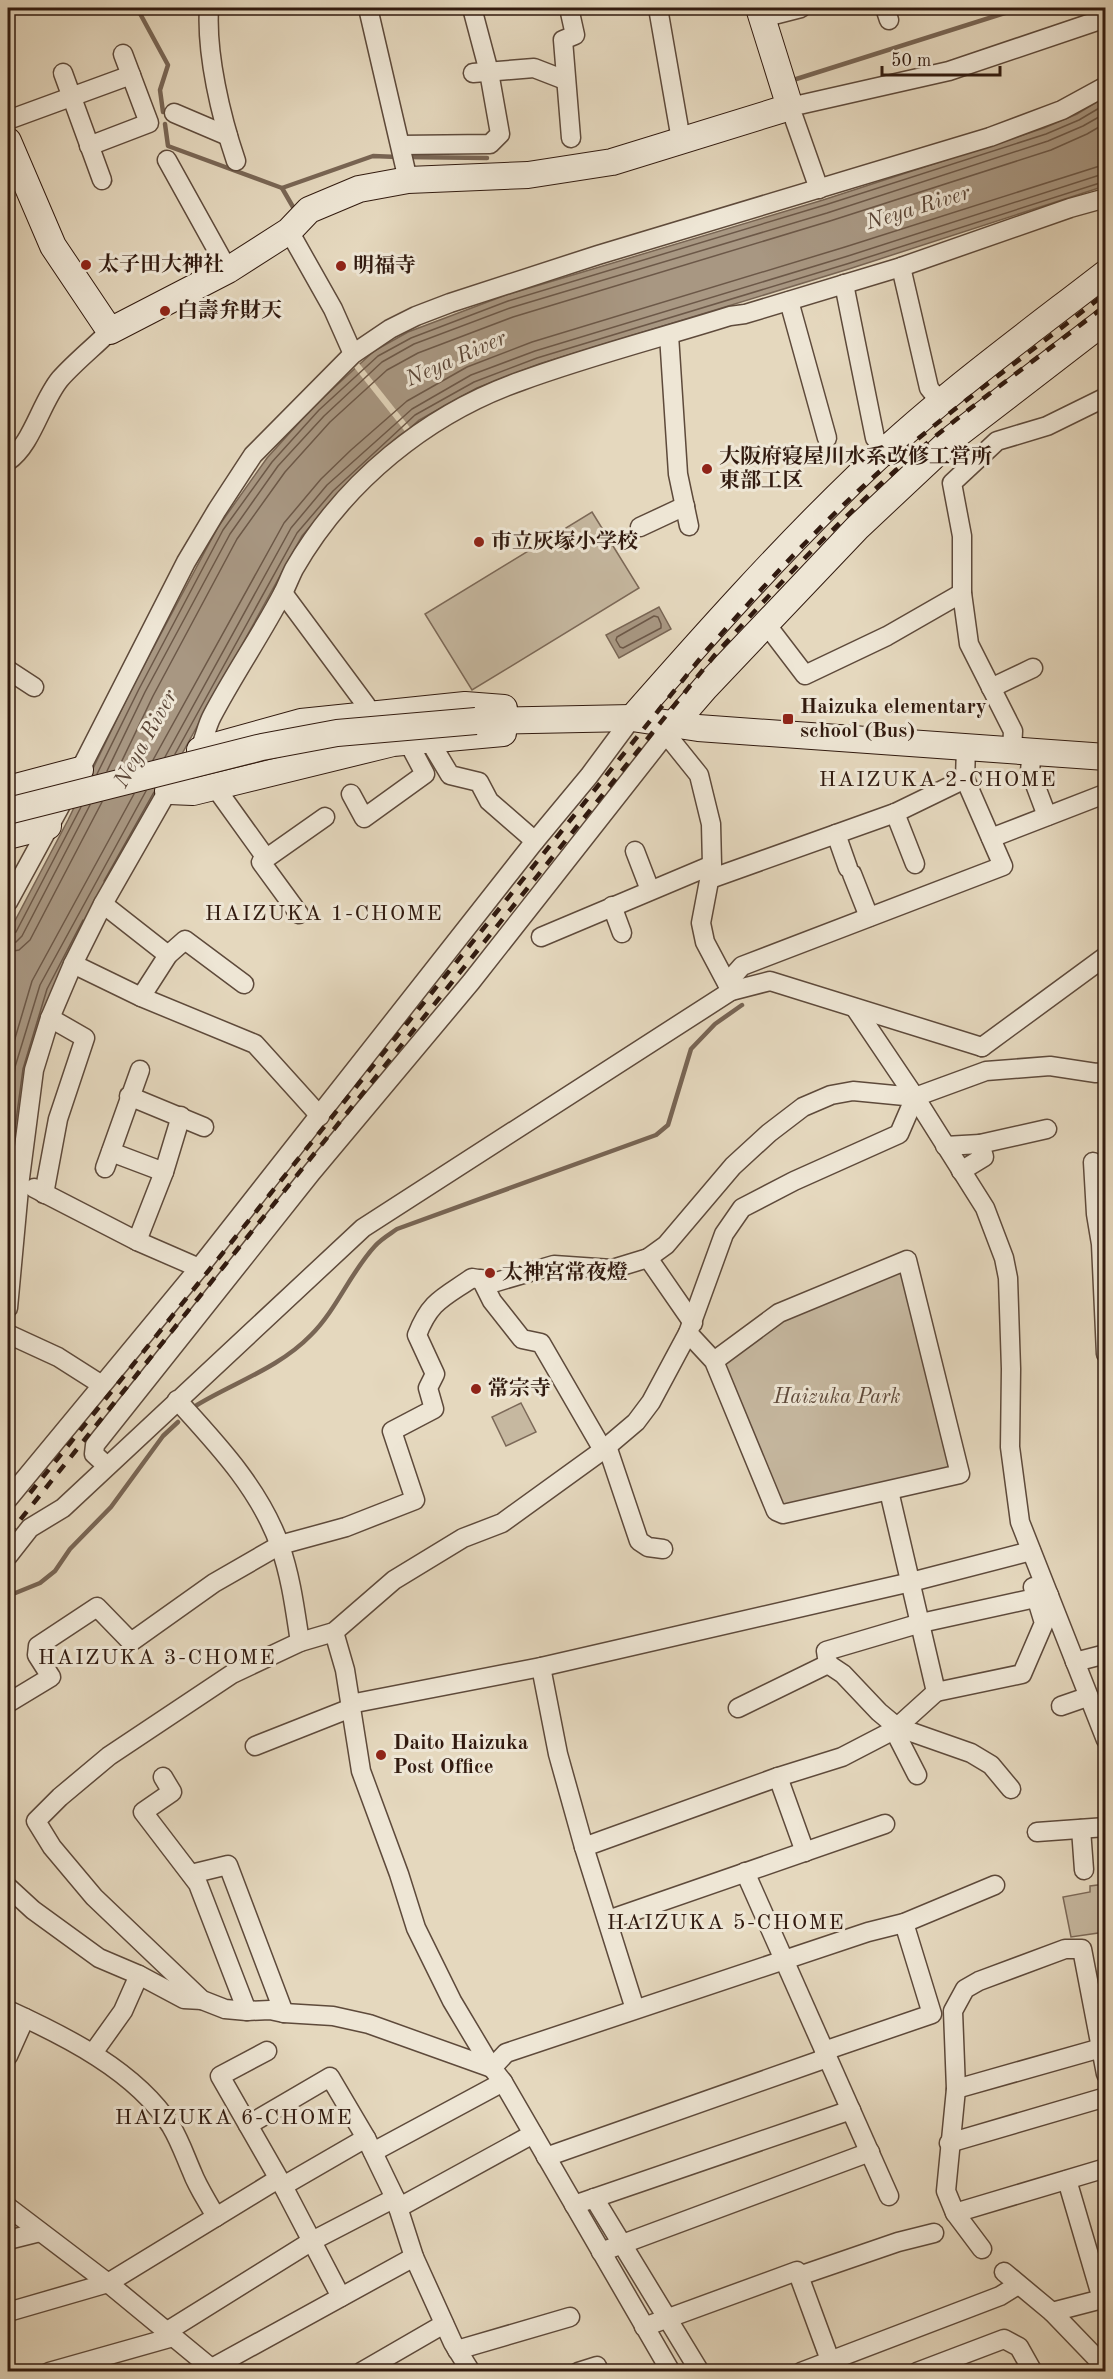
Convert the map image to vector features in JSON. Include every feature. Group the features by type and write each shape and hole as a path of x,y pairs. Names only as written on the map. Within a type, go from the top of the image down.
{"street":[{"path":"209,8 207,34 228,136 236,161"},
{"path":"368,8 404,159"},
{"path":"8,461 14,457 29,434 48,397 61,378 111,331 228,270 289,231 309,210 359,189 404,159 490,144 500,134 481,73 472,8"},
{"path":"569,8 575,35 563,40 571,138"},
{"path":"658,8 681,140"},
{"path":"801,8 760,13 819,189"},
{"path":"404,159 528,175 612,162 790,107 949,71 1094,16"},
{"path":"89,146 149,123 123,54"},
{"path":"481,73 534,68 565,80"},
{"path":"63,73 102,180"},
{"path":"8,120 131,75"},
{"path":"8,902 80,770 186,562 253,455 353,354 390,329 450,303 598,255 990,137 1062,111 1106,86"},
{"path":"174,113 228,136"},
{"path":"8,141 53,246 111,331"},
{"path":"167,160 228,270"},
{"path":"8,1308 20,1178 34,1070 50,1018 73,964 103,904 168,791 200,751 211,718 283,593 294,569 339,505 382,462 415,436 454,411 520,381 901,267 1070,208 1106,198"},
{"path":"289,231 333,309 353,354"},
{"path":"901,267 929,388 941,403"},
{"path":"8,1499 199,1268 535,841 589,776 632,718 742,593 860,474 886,451 941,403 1106,273"},
{"path":"844,284 874,438 886,451"},
{"path":"789,301 827,438"},
{"path":"107,1466 94,1454 95,1445 312,1172 471,982 669,730 857,528 954,437 1106,320"},
{"path":"669,335 678,474 689,526"},
{"path":"1047,816 1013,730 969,644 962,593 962,536 952,483 997,441 1047,426 1106,397"},
{"path":"640,527 685,506"},
{"path":"283,593 366,705 370,715"},
{"path":"766,624 805,675 887,636 962,593"},
{"path":"991,688 1033,668"},
{"path":"8,670 34,687"},
{"path":"200,751 301,722 465,705 524,709 574,720"},
{"path":"8,811 261,747 337,733 476,721 632,718 669,730 1106,757"},
{"path":"168,791 193,792 393,743 492,736 574,720"},
{"path":"669,730 699,775 711,824 711,872 702,922 705,942 729,987"},
{"path":"418,741 450,775 479,782 489,801 535,841"},
{"path":"351,794 364,818 425,774 418,741"},
{"path":"8,1556 30,1528 63,1508 363,1228 729,987 742,966 1003,866 965,779 966,748"},
{"path":"8,789 80,770"},
{"path":"541,937 650,890 836,834 896,813 965,779"},
{"path":"215,787 267,858"},
{"path":"991,838 1102,795"},
{"path":"896,813 915,864"},
{"path":"299,914 261,862 325,817"},
{"path":"8,836 48,826"},
{"path":"836,834 869,917"},
{"path":"634,851 650,890"},
{"path":"103,904 168,955"},
{"path":"612,906 622,933"},
{"path":"141,997 168,955 185,940 244,984"},
{"path":"982,1047 1106,956"},
{"path":"73,964 141,997 255,1044 320,1116"},
{"path":"729,987 770,981 982,1047"},
{"path":"855,1008 915,1097 985,1208 1004,1258 1008,1278 1011,1459 1025,1553 1106,1740"},
{"path":"44,1194 58,1119 85,1038 50,1018"},
{"path":"982,1047 986,1071"},
{"path":"8,1703 51,1677 38,1655 38,1646 97,1607 131,1642 214,1583 280,1545 346,1527 415,1500 392,1431 434,1409 428,1388 435,1374 417,1335 424,1316 432,1305 472,1278 496,1282 554,1265 612,1269 648,1258 666,1245 733,1166 769,1133 803,1107 831,1095 853,1091 915,1097 986,1071 1050,1066 1096,1073 1106,1072"},
{"path":"140,1070 108,1160 164,1172"},
{"path":"129,1096 204,1126"},
{"path":"201,2000 94,1898 52,1847 36,1821 54,1790 232,1674 300,1642 334,1632 394,1580 463,1538 502,1523 605,1448 636,1422 651,1402 690,1328 724,1234 742,1208 794,1181 899,1134 915,1097"},
{"path":"137,1240 164,1172 181,1116"},
{"path":"945,1146 980,1144 1047,1129"},
{"path":"961,1171 984,1156 980,1144"},
{"path":"1092,1162 1087,1215 1101,1244 1106,1354"},
{"path":"20,1178 44,1194 199,1268"},
{"path":"648,1258 690,1328 714,1361 776,1511 783,1514 960,1474 907,1260 779,1313 714,1361"},
{"path":"481,1279 492,1301 522,1339 541,1342 605,1448 639,1541 648,1547 663,1549"},
{"path":"8,1334 58,1357 102,1385"},
{"path":"177,1400 231,1460 264,1512 280,1545 290,1583 300,1642"},
{"path":"889,1491 936,1692"},
{"path":"255,1746 351,1706 542,1667 911,1582 1025,1553"},
{"path":"917,1775 895,1729 843,1674 828,1664 826,1651 921,1623 1043,1596"},
{"path":"584,1847 778,1777 842,1757 895,1729 936,1692 1022,1674 1044,1623 1043,1596"},
{"path":"334,1632 345,1670 360,1771 399,1874 416,1928 452,2001 533,2134 671,2372"},
{"path":"1074,1662 1106,1654"},
{"path":"738,1708 828,1664"},
{"path":"542,1667 558,1754 584,1847 635,2008"},
{"path":"1061,1706 1087,1697"},
{"path":"895,1729 971,1753 991,1765 1011,1789"},
{"path":"163,1777 172,1792 143,1812 198,1884 247,2011"},
{"path":"778,1777 805,1852"},
{"path":"608,1920 885,1824"},
{"path":"1037,1832 1106,1827"},
{"path":"1081,1828 1084,1870"},
{"path":"191,1874 228,1865 284,2013"},
{"path":"746,1872 889,2196"},
{"path":"8,2312 108,2283 216,2217 281,2183 369,2145 497,2075 506,2053 635,2008 868,1932 904,1923 995,1886"},
{"path":"8,1887 33,1910 99,1958 139,1975 184,1999 201,2000 225,2009 270,2010 333,2016 369,2024 497,2075"},
{"path":"546,2157 932,2014 904,1923"},
{"path":"982,2249 955,2213 946,2191 956,2090 954,2011 959,1996 965,1989 1005,1970 1065,1949 1082,1949 1100,2008 1101,2048 1106,2074"},
{"path":"93,2053 123,2011 139,1975"},
{"path":"8,2010 93,2053 147,2096 171,2125 193,2175 216,2217"},
{"path":"8,2056 25,2018"},
{"path":"956,2090 1101,2048"},
{"path":"267,2051 220,2076 281,2183 341,2297"},
{"path":"248,2125 330,2077 369,2145 397,2203 414,2257 444,2324 471,2372"},
{"path":"949,2143 1106,2097"},
{"path":"574,2205 851,2110"},
{"path":"49,2372 170,2334 312,2241 397,2203 533,2134"},
{"path":"601,2252 870,2152"},
{"path":"955,2213 1106,2168"},
{"path":"1052,2312 1104,2299 1067,2180"},
{"path":"594,2198 700,2372"},
{"path":"8,2207 108,2283 214,2370 414,2257"},
{"path":"8,2240 40,2232"},
{"path":"799,2276 898,2242 934,2233"},
{"path":"644,2327 797,2271 830,2360"},
{"path":"1004,2272 1052,2312 1103,2365 1106,2364"},
{"path":"801,2372 1000,2296 1018,2285"},
{"path":"457,2350 570,2317"},
{"path":"361,2372 384,2366 444,2324"},
{"path":"917,2372 1004,2338 1019,2347 1033,2372"},
{"path":"578,2372 597,2366"}],"green space":[{"path":"592,512 639,588 472,690 425,614"},
{"name":"Haizuka Park","path":"905,1266 951,1468 779,1507 719,1363 781,1317"},
{"path":"521,1403 536,1432 506,1446 492,1417"},
{"path":"1105,1884 1105,1932 1071,1937 1063,1897 1090,1892 1090,1886"}],"water":[{"name":"Neya River","path":"1105,97 1105,186 852,268 539,364 477,388 419,420 337,495 302,536 52,990 8,1225 8,934 68,820 133,686 218,527 267,458 314,406 374,351 408,332 506,295 823,200 1044,128 1077,114"},
{"path":"659,607 671,629 619,658 606,635"}],"pier":[{"path":"358,362 412,430 407,434 353,366"}],"waterway":[{"path":"137,8 168,65 160,90 163,112"},
{"path":"790,81 1021,8"},
{"path":"165,124 168,146 282,188 373,156 398,157"},
{"path":"406,157 487,158"},
{"path":"282,188 293,207"},
{"path":"197,1405 271,1366 298,1347 320,1325 366,1257 380,1241 397,1229 656,1135 668,1125 691,1049 715,1024 742,1005"},
{"path":"8,1596 40,1583 55,1571 70,1549 111,1507 163,1436 178,1422"}],"railway":[{"path":"30,1493 730,624 801,548 901,453 1106,293"},
{"path":"8,1535 714,656 807,556 905,462 1106,305"}],"place":[{"name":"太子田大神社","path":"86,265"},
{"name":"明福寺","path":"341,266"},
{"name":"白壽弁財天","path":"165,311"},
{"name":"大阪府寝屋川水系改修工営所 東部工区","path":"707,469"},
{"name":"市立灰塚小学校","path":"479,542"},
{"name":"Haizuka elementary school (Bus)","path":"788,719"},
{"name":"太神宮常夜燈","path":"490,1273"},
{"name":"常宗寺","path":"476,1389"},
{"name":"Daito Haizuka Post Office","path":"381,1755"}],"district":[{"name":"HAIZUKA 2-CHOME","path":"938,780"},
{"name":"HAIZUKA 1-CHOME","path":"324,914"},
{"name":"HAIZUKA 3-CHOME","path":"157,1658"},
{"name":"HAIZUKA 5-CHOME","path":"726,1923"},
{"name":"HAIZUKA 6-CHOME","path":"234,2118"}]}
